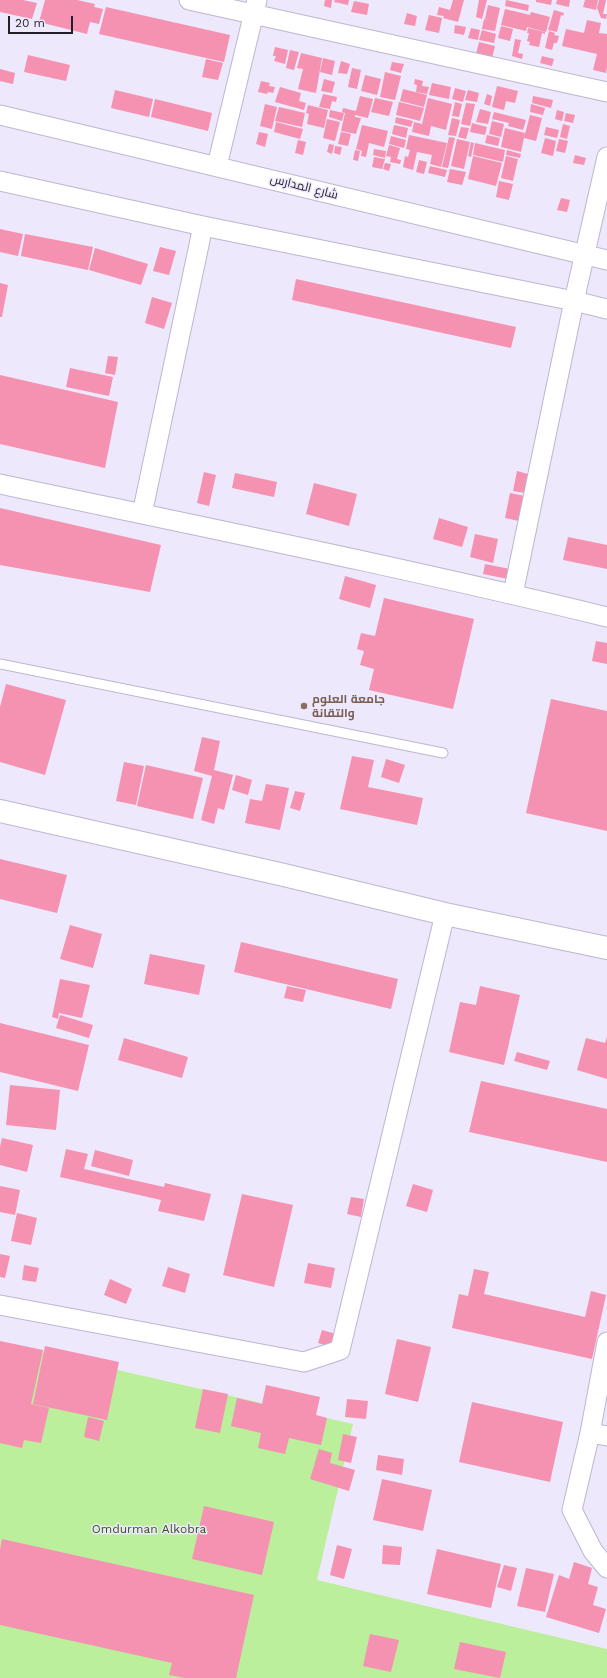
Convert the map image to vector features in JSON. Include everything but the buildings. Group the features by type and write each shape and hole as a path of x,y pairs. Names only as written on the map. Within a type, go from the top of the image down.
{"street":[{"path":"188,0 255,7 607,92"},
{"path":"217,166 255,7"},
{"name":"شارع المدارس","path":"0,115 607,260"},
{"path":"513,594 574,301 607,157"},
{"path":"0,181 203,226 607,309"},
{"path":"142,514 203,226"},
{"path":"0,484 513,594 607,616"},
{"path":"0,811 284,874 445,914 607,948"},
{"path":"0,1305 304,1362 340,1350 445,914"},
{"path":"607,1342 598,1434 572,1510 593,1551 607,1568"}],"lane":[{"path":"0,664 444,753"}],"green space":[{"name":"Omdurman Alkobra","path":"0,1343 353,1424 317,1580 607,1649 607,1678 0,1678"}],"place":[{"name":"جامعة العلوم والتقانة","path":"304,706"}]}
